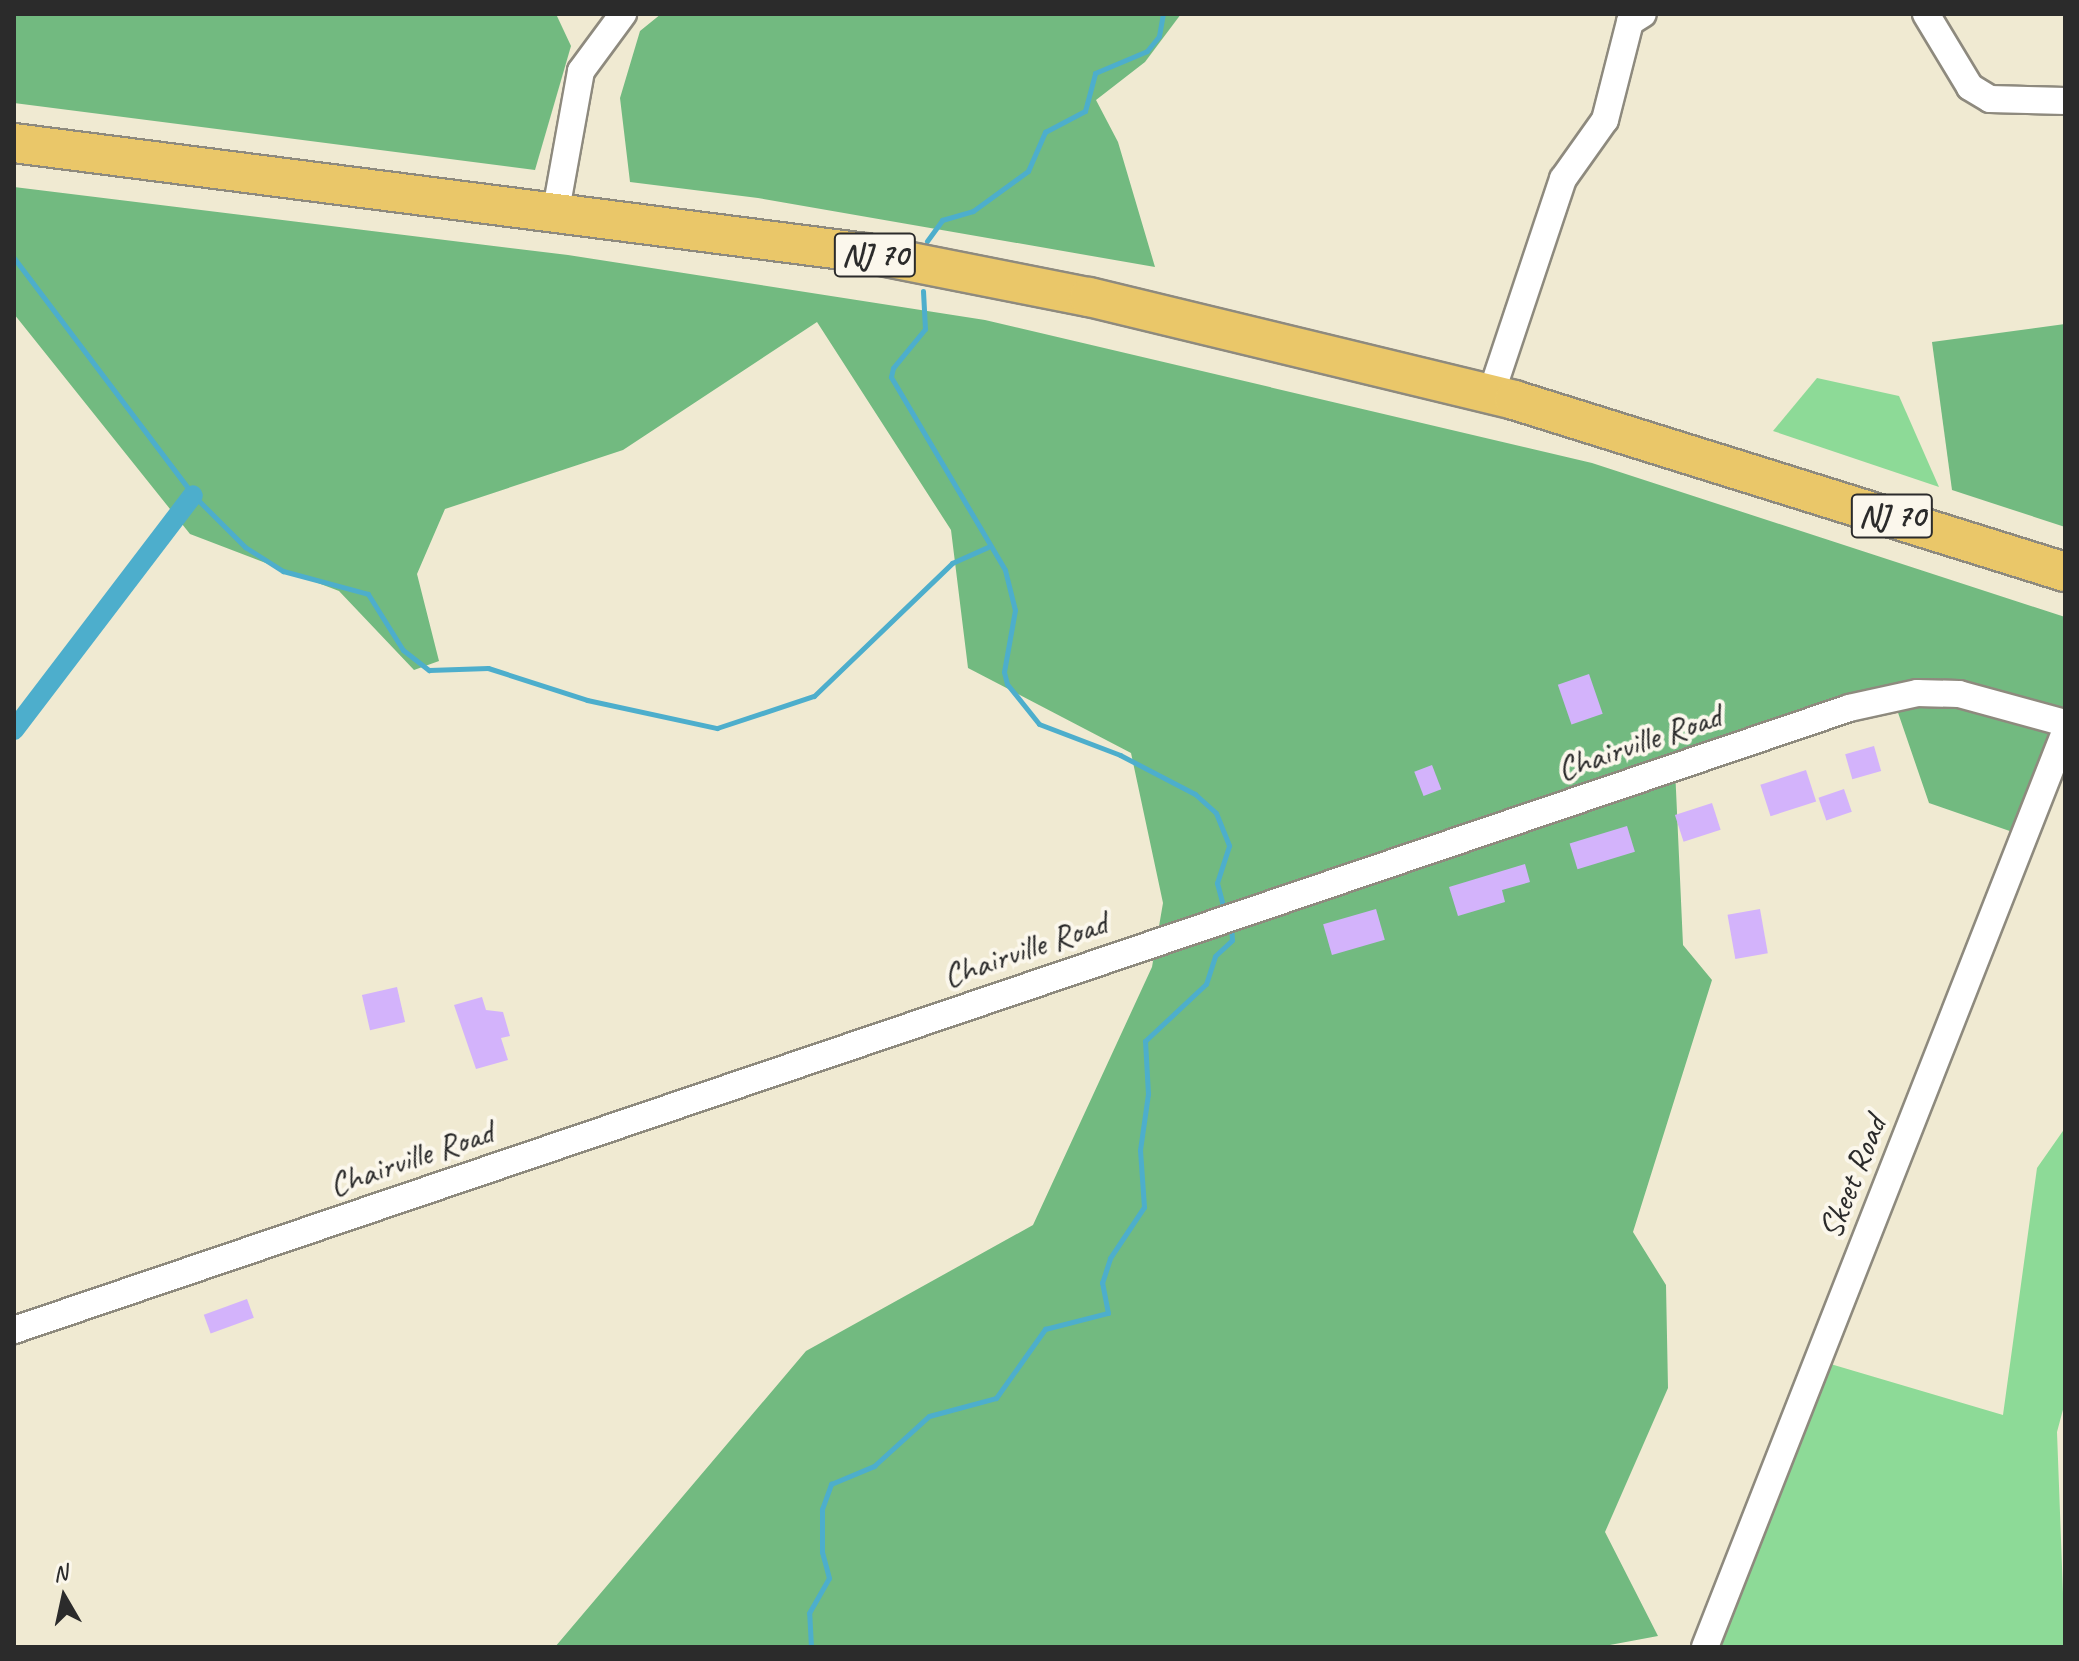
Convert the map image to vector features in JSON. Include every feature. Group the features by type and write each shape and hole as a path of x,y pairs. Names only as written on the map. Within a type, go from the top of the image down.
{"highway":[{"name":"NJ 70","path":"14,143 556,210 866,253 1183,317 1491,394 1780,480 2065,572"}],"street":[{"path":"556,210 581,71 623,14"},
{"path":"1491,394 1563,179 1605,120 1630,22 1643,14"},
{"path":"1926,14 1970,87 1990,99 2065,101"},
{"name":"Chairville Road","path":"14,1330 1883,698 1959,694 2065,723"},
{"name":"Skeet Road","path":"1705,1647 2065,732"}],"green space":[{"path":"14,14 556,14 571,46 535,170 14,103"},
{"path":"661,14 1181,14 1145,62 1096,100 1118,142 1155,267 758,198 630,182 620,98 640,31"},
{"path":"14,187 568,255 985,320 1592,463 2065,617 2065,728 2027,837 1929,803 1894,701 1675,768 1683,945 1712,980 1633,1232 1666,1285 1668,1388 1605,1532 1658,1636 1599,1647 555,1647 806,1351 1033,1225 1152,967 1163,903 1131,753 968,668 951,530 817,322 623,450 445,509 417,574 439,661 414,670 339,591 190,534 14,314"},
{"path":"2065,324 2065,527 1952,490 1932,342"},
{"path":"1817,378 1899,396 1939,487 1773,431"},
{"path":"2065,1128 2065,1402 2057,1432 2065,1647 1699,1647 1817,1360 2003,1415 2037,1168"}],"building":[{"path":"1589,674 1603,714 1571,724 1558,685"},
{"path":"1874,746 1881,771 1852,779 1845,754"},
{"path":"1432,765 1441,789 1424,796 1414,772"},
{"path":"1806,770 1816,801 1771,816 1760,785"},
{"path":"1844,789 1852,812 1826,820 1818,798"},
{"path":"1712,803 1721,830 1684,842 1675,815"},
{"path":"1627,826 1635,852 1578,869 1570,844"},
{"path":"1525,864 1530,882 1502,890 1505,902 1458,916 1449,887"},
{"path":"1376,909 1385,940 1332,955 1323,924"},
{"path":"1760,909 1768,953 1735,959 1728,915"},
{"path":"397,987 405,1022 370,1030 362,995"},
{"path":"482,997 486,1010 503,1012 510,1036 501,1038 508,1060 476,1069 454,1005"},
{"path":"247,1299 254,1318 211,1334 204,1315"}],"waterway":[{"path":"927,241 942,220 973,211 1028,171 1045,132 1085,111 1095,73 1147,51 1159,36 1163,14"},
{"path":"14,258 193,495 245,547 283,571 368,594 403,650 429,670 488,668 587,700 717,728 814,696 952,563 988,547"},
{"path":"923,291 925,329 893,368 891,377 1005,570 1015,610 1004,672 1007,684 1039,724 1120,755 1195,794 1216,813 1229,846 1217,883 1224,909"},
{"path":"14,730 193,495"},
{"path":"811,1647 809,1613 829,1578 822,1552 822,1509 831,1484 874,1466 929,1416 996,1398 1045,1329 1108,1313 1102,1283 1110,1258 1144,1207 1140,1150 1148,1094 1145,1041 1206,984 1215,956 1232,940 1231,926"}]}
